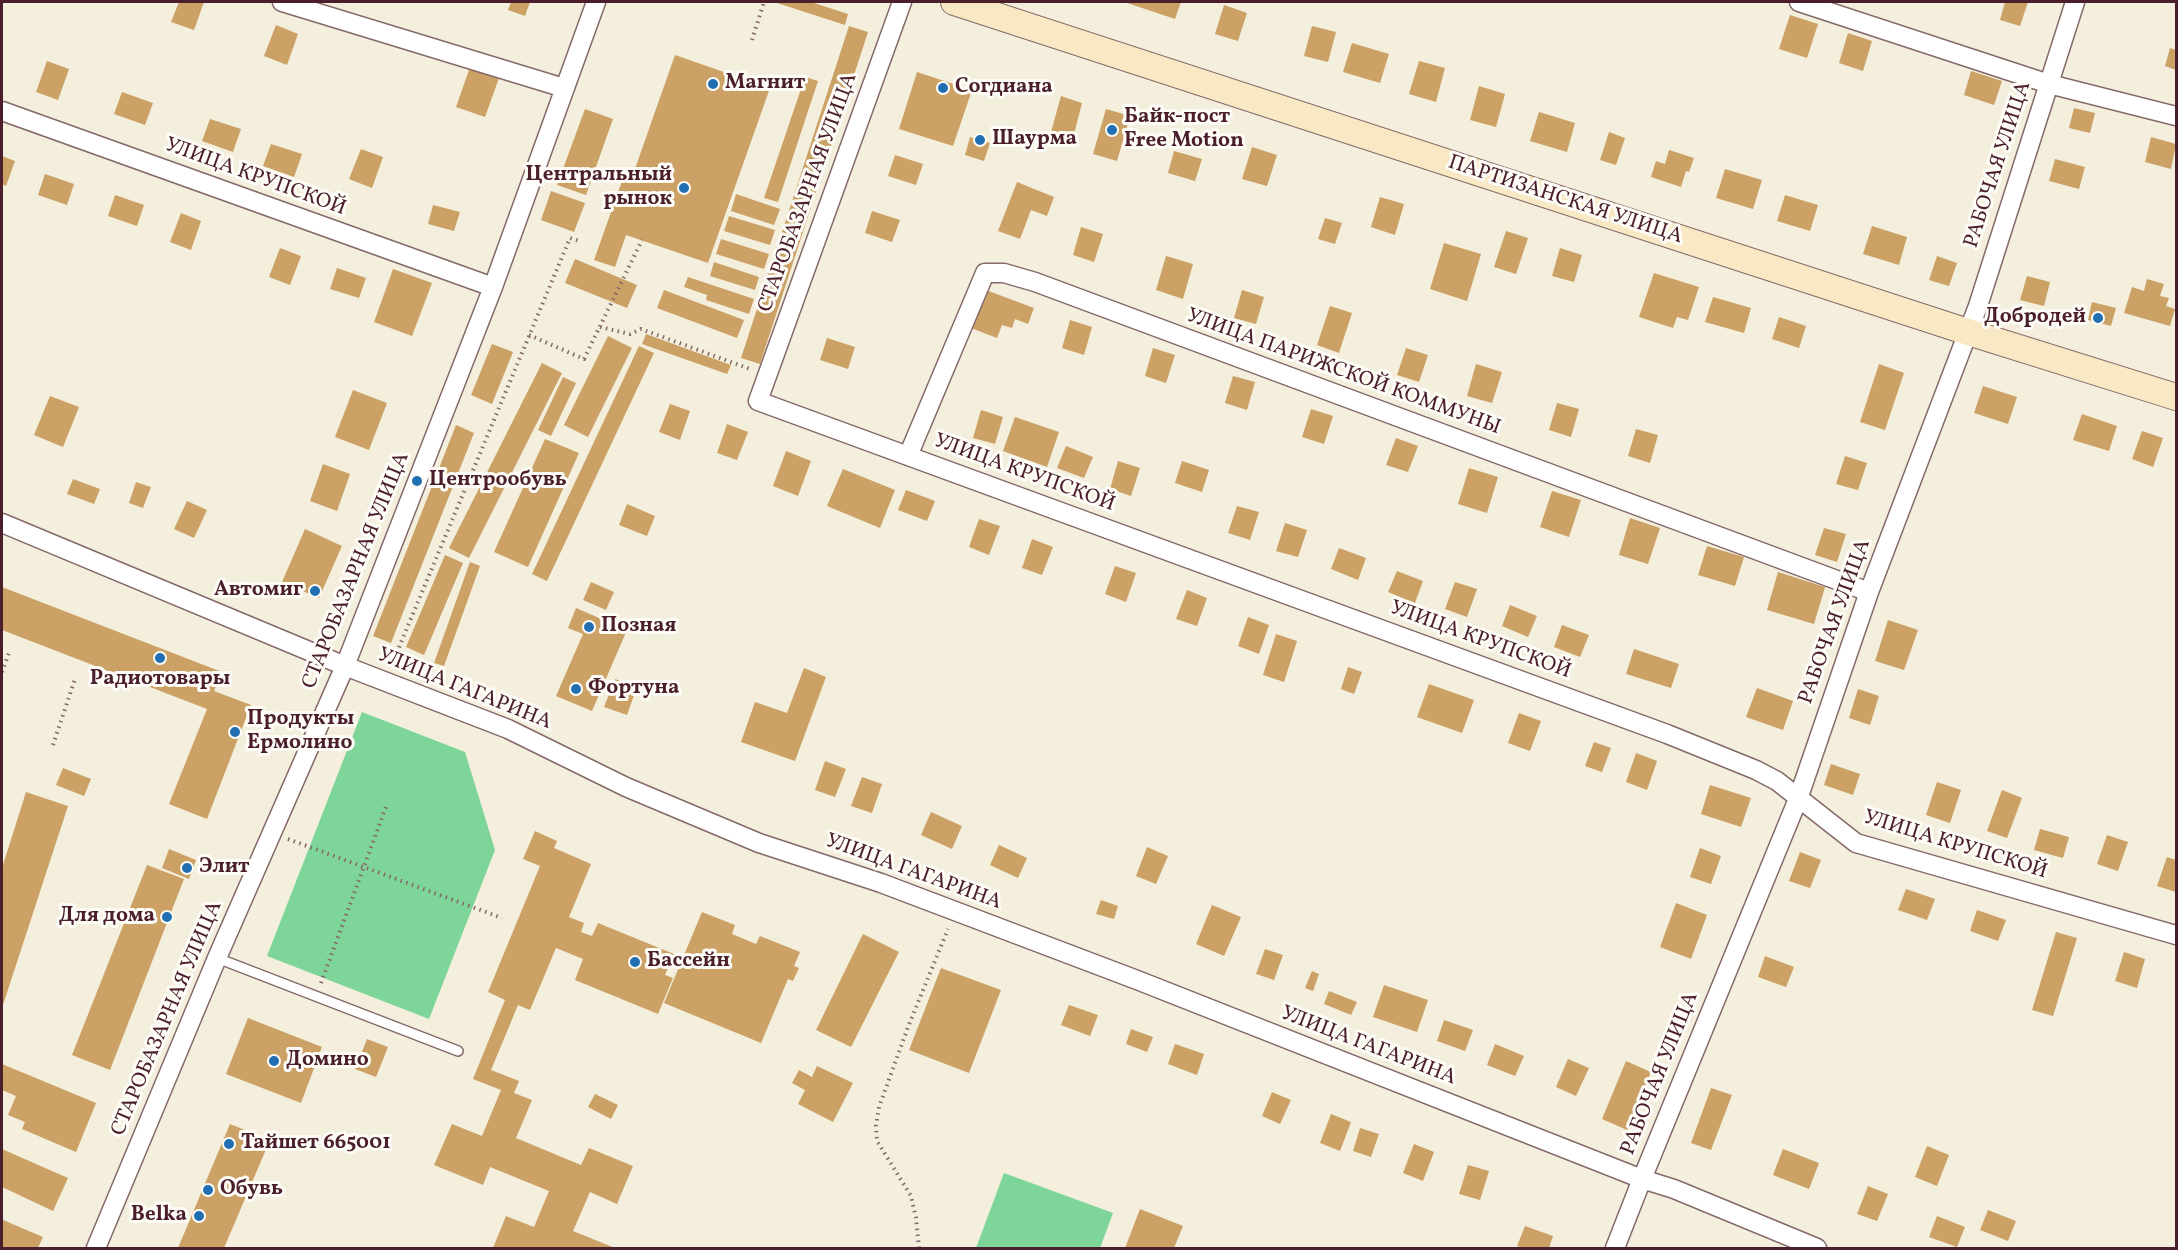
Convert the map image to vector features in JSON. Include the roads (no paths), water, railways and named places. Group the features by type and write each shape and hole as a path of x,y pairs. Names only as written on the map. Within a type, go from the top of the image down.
{"main road":[{"name":"ПАРТИЗАНСКАЯ УЛИЦА","path":"954,2 1968,333 2176,398"}],"street":[{"path":"282,2 564,88"},
{"name":"СТАРОБАЗАРНАЯ УЛИЦА","path":"96,1248 217,958 345,666 493,287 596,2"},
{"name":"СТАРОБАЗАРНАЯ УЛИЦА","path":"758,401 902,2"},
{"path":"1799,2 2049,84 2176,116"},
{"name":"РАБОЧАЯ УЛИЦА","path":"1615,1248 1798,799 1869,592 1968,333 2075,2"},
{"name":"УЛИЦА КРУПСКОЙ","path":"2,111 493,287"},
{"name":"УЛИЦА ПАРИЖСКОЙ КОММУНЫ","path":"908,456 985,273 1004,273 1046,286 1869,592"},
{"name":"УЛИЦА КРУПСКОЙ","path":"758,401 1667,734 1756,770 1777,781 1856,843 2176,935"},
{"name":"УЛИЦА ГАГАРИНА","path":"2,523 345,666 508,729 626,787 759,843 881,883 1137,980 1642,1179 1674,1189 1817,1248"}],"lane":[{"path":"217,958 458,1051"}],"place":[{"name":"Магнит","path":"713,84"},
{"name":"Согдиана","path":"943,88"},
{"name":"Байк-пост Free Motion","path":"1112,130"},
{"name":"Шаурма","path":"980,140"},
{"name":"Центральный рынок","path":"684,188"},
{"name":"Добродей","path":"2098,318"},
{"name":"Центрообувь","path":"417,481"},
{"name":"Автомиг","path":"315,591"},
{"name":"Позная","path":"589,627"},
{"name":"Радиотовары","path":"160,658"},
{"name":"Фортуна","path":"576,689"},
{"name":"Продукты Ермолино","path":"235,732"},
{"name":"Элит","path":"187,868"},
{"name":"Для дома","path":"167,917"},
{"name":"Бассейн","path":"635,962"},
{"name":"Домино","path":"274,1061"},
{"name":"Тайшет 665001","path":"229,1144"},
{"name":"Обувь","path":"208,1190"},
{"name":"Belka","path":"199,1216"}]}
